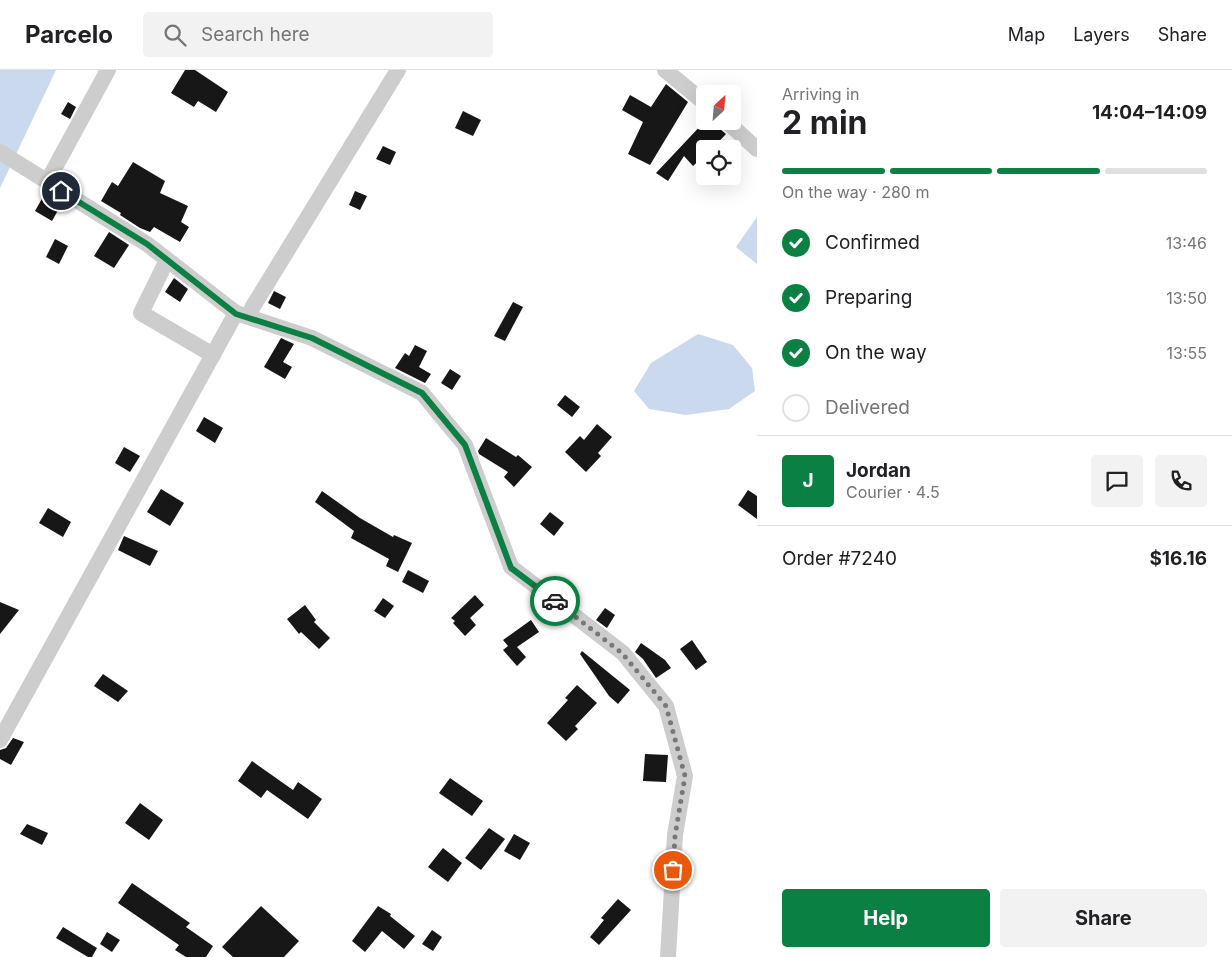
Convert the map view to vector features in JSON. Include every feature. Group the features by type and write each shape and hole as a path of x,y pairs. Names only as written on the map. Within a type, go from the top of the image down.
{"street":[{"path":"47,182 108,70"},
{"path":"252,308 398,70"},
{"path":"665,70 696,96"},
{"path":"736,130 757,149"},
{"path":"0,152 147,244 236,314 312,338 422,393 465,445 511,568 622,653 666,706 685,776 675,836 668,957"},
{"path":"168,260 141,313 213,355"},
{"path":"0,740 236,314"}],"water":[{"path":"0,70 56,70 0,188"},
{"path":"757,217 757,264 736,247"},
{"path":"698,334 733,345 752,368 755,391 729,409 686,415 649,409 634,391 651,363"}],"building":[{"path":"185,70 195,70 228,92 216,112 198,101 194,107 171,93"},
{"path":"666,84 688,102 650,165 628,154 643,122 622,110 630,95 651,107"},
{"path":"68,102 76,107 70,119 61,114"},
{"path":"463,111 481,120 473,136 455,128"},
{"path":"697,130 721,130 726,134 720,140 696,140 696,163 693,166 684,156 668,181 656,173"},
{"path":"383,146 396,152 390,165 376,159"},
{"path":"133,162 165,181 160,193 188,206 181,222 189,227 180,242 154,227 150,232 140,228 120,215 121,213 101,201 112,182 118,186"},
{"path":"355,191 367,196 360,210 349,205"},
{"path":"44,195 61,205 52,221 35,211"},
{"path":"109,232 129,245 114,268 94,256"},
{"path":"55,239 68,246 59,264 46,257"},
{"path":"174,278 188,289 180,302 165,292"},
{"path":"274,291 286,297 280,309 268,303"},
{"path":"513,302 523,307 505,341 494,336"},
{"path":"281,338 294,344 283,362 292,367 285,379 264,367"},
{"path":"415,345 427,351 419,367 431,374 425,383 395,368 405,353 409,356"},
{"path":"450,369 461,376 452,390 441,383"},
{"path":"565,395 580,407 572,417 557,405"},
{"path":"204,417 223,428 215,443 196,431"},
{"path":"597,424 612,437 598,453 601,456 586,472 565,452 580,436 584,440"},
{"path":"486,438 516,457 518,455 532,467 514,487 504,477 508,472 479,454 478,451"},
{"path":"124,447 140,456 130,472 115,463"},
{"path":"161,489 184,503 170,526 147,512"},
{"path":"748,490 757,496 757,519 738,505"},
{"path":"322,491 360,518 393,537 394,535 412,543 398,572 386,566 389,559 351,538 354,531 315,502"},
{"path":"48,508 71,522 63,537 39,523"},
{"path":"550,512 564,523 554,536 540,524"},
{"path":"124,536 158,551 150,566 118,550"},
{"path":"408,570 429,581 423,593 402,582"},
{"path":"475,595 484,605 470,618 476,625 465,636 451,618"},
{"path":"383,598 394,606 385,618 374,611"},
{"path":"0,602 19,610 0,634"},
{"path":"305,605 316,620 314,622 330,638 319,649 301,632 299,634 287,619"},
{"path":"605,608 615,615 607,628 596,620"},
{"path":"531,620 539,632 517,647 526,657 517,666 503,650 508,646 503,640"},
{"path":"692,640 707,662 696,670 680,649"},
{"path":"641,643 665,660 671,668 656,678 643,659 635,652"},
{"path":"582,651 630,690 618,704 609,696 580,654"},
{"path":"103,674 128,691 118,702 94,686"},
{"path":"577,685 597,703 575,726 578,729 566,741 547,723 568,700 565,698"},
{"path":"13,738 24,742 11,765 0,759 0,750 6,748"},
{"path":"645,754 668,755 666,782 643,781"},
{"path":"252,761 293,790 298,782 322,799 308,819 267,790 261,798 238,781"},
{"path":"450,778 483,801 472,816 439,793"},
{"path":"140,803 163,820 149,840 125,823"},
{"path":"27,824 48,833 42,845 20,834"},
{"path":"489,828 505,839 481,870 465,858"},
{"path":"514,834 530,843 520,860 504,851"},
{"path":"443,848 462,863 448,882 428,867"},
{"path":"132,883 190,923 186,927 213,946 206,957 186,957 175,950 179,945 118,903"},
{"path":"618,899 631,910 599,945 590,937 604,920 601,918"},
{"path":"261,906 299,941 284,957 233,957 222,947"},
{"path":"378,906 391,914 390,916 415,936 404,949 382,931 365,952 352,941"},
{"path":"63,927 97,948 92,957 88,957 56,938"},
{"path":"432,930 442,937 433,951 422,944"},
{"path":"107,932 120,940 112,952 100,944"}],"way so far":[{"path":"555,601 622,653 666,706 685,776 675,836 673,870"}],"route":[{"path":"61,191 147,244 236,314 312,338 422,393 465,445 511,568 555,601"}]}
